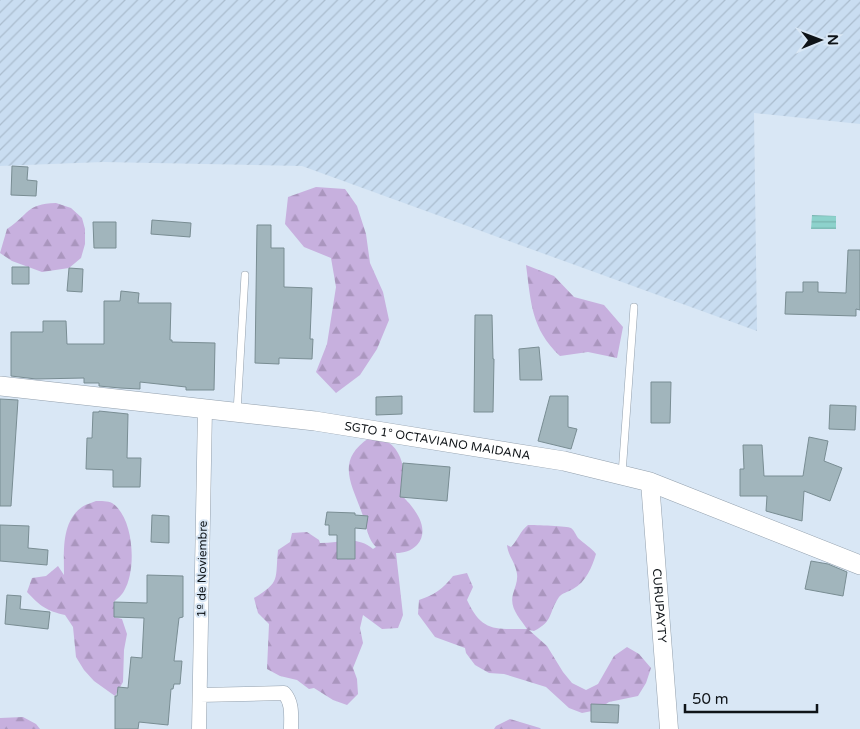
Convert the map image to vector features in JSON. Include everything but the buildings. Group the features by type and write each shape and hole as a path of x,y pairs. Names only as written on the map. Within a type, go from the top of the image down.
{"main road":[{"name":"SGTO 1° OCTAVIANO MAIDANA","path":"0,386 315,420 564,461 650,482 860,565"}],"street":[{"name":"1º de Noviembre","path":"199,729 204,409"},
{"name":"CURUPAYTY","path":"650,482 669,729"},
{"path":"200,695 284,694 289,699 291,706 291,729"}],"lane":[{"path":"237,412 245,275"},
{"path":"622,475 634,307"}],"shaded area":[{"path":"0,0 860,0 860,124 754,113 757,331 302,166 103,162 0,166"},
{"path":"812,215 836,216 836,229 811,229"}],"green space":[{"path":"316,187 345,189 357,206 366,234 370,263 383,292 389,320 377,349 360,375 336,393 316,372 327,344 336,287 331,258 304,247 285,224 288,197"},
{"path":"56,203 71,208 82,218 85,229 85,244 81,258 69,268 42,272 12,261 0,253 7,229 38,205"},
{"path":"526,265 554,276 574,297 604,305 623,327 617,358 588,352 560,356 550,346 543,336 534,314"},
{"path":"369,438 379,438 388,442 398,453 403,466 401,491 419,518 422,534 421,540 412,549 396,553 403,615 398,628 382,629 363,615 360,628 363,643 353,668 357,679 358,694 347,705 333,700 314,688 309,689 297,680 280,676 267,669 269,624 258,613 254,598 263,593 273,583 276,574 278,550 290,542 292,533 307,532 319,540 320,543 354,541 361,542 373,549 376,547 368,534 349,476 352,456 358,447"},
{"path":"96,501 110,502 119,510 129,531 131,544 132,558 128,582 123,592 114,602 114,617 122,619 127,634 124,650 123,682 115,696 94,681 84,670 76,657 73,627 65,615 44,607 27,592 32,578 46,576 58,566 64,575 65,538 70,521 82,507"},
{"path":"528,525 571,528 578,538 596,554 585,578 578,586 559,597 545,624 534,631 529,630 547,646 572,683 586,690 598,684 614,656 627,647 639,654 651,668 646,683 638,696 609,702 597,710 582,713 569,708 546,687 504,674 489,673 475,665 466,653 465,648 435,637 418,614 419,600 438,591 453,576 467,573 473,587 467,600 478,618 484,623 497,628 527,629 516,613 513,604 512,599 517,582 517,574 507,545 511,547"},
{"path":"23,717 36,724 40,729 0,729 0,718"},
{"path":"510,719 540,728 541,729 494,729"}]}
